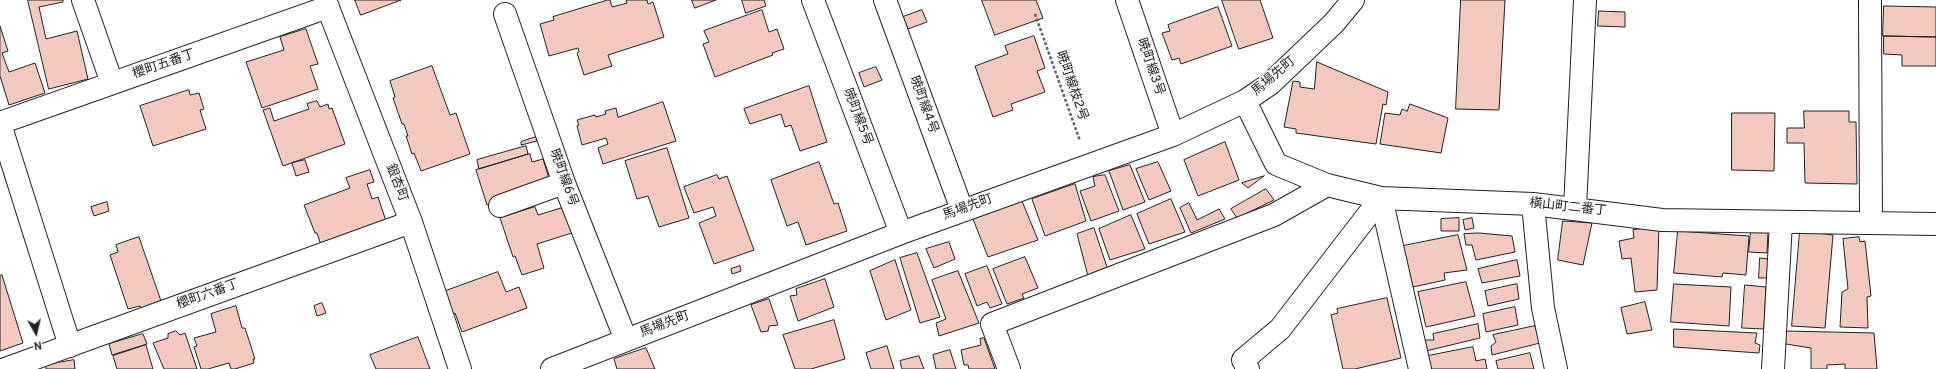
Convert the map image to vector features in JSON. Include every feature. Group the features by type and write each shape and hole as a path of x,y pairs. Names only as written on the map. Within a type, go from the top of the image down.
{"street":[{"path":"83,0 112,83"},
{"name":"暁町線5号","path":"813,0 901,233"},
{"name":"暁町線4号","path":"884,0 962,210"},
{"name":"暁町線3号","path":"1126,0 1173,135"},
{"name":"馬場先町","path":"552,369 962,210 1173,135 1245,101 1270,84 1334,23 1353,0"},
{"path":"1575,208 1586,0"},
{"path":"1870,0 1871,223"},
{"name":"櫻町五番丁","path":"0,124 326,4"},
{"name":"銀杏町","path":"326,4 411,222 460,369"},
{"name":"暁町線6号","path":"505,14 564,182 626,340"},
{"name":"横山町二番丁","path":"1245,101 1276,164 1327,186 1381,198 1533,204 1575,208 1662,220 1936,224"},
{"path":"0,124 70,346"},
{"path":"500,206 564,182"},
{"path":"1009,369 992,324 1274,216 1327,186"},
{"path":"1248,369 1243,360 1280,329 1381,198"},
{"path":"1381,198 1420,369"},
{"path":"1533,204 1543,308 1556,369"},
{"name":"櫻町六番丁","path":"5,369 411,222"},
{"path":"1774,369 1781,222"}],"path":[{"name":"暁町線枝2号","path":"1035,14 1088,164"}],"building":[{"path":"28,0 63,0 63,2 39,7 46,39 77,31 88,79 49,89"},
{"path":"355,0 401,0 361,15"},
{"path":"610,0 612,7 627,3 626,0 647,0 648,4 653,2 664,37 608,55 612,66 584,75 577,53 579,52 578,48 549,56 540,24 554,20 553,17"},
{"path":"692,0 716,0 695,8"},
{"path":"742,0 764,0 766,6 746,13"},
{"path":"982,0 1036,0 1043,18 995,35"},
{"path":"1222,0 1260,0 1273,38 1239,49"},
{"path":"1461,0 1505,0 1499,110 1456,109"},
{"path":"1884,6 1936,7 1936,37 1883,36"},
{"path":"1218,7 1232,46 1181,64 1179,58 1172,60 1162,33 1170,31 1168,25"},
{"path":"762,10 769,32 777,29 784,49 772,53 773,55 715,77 703,44 709,42 704,31"},
{"path":"922,10 927,22 908,29 903,17"},
{"path":"1599,11 1625,12 1625,27 1598,26"},
{"path":"0,26 8,51 2,53 9,72 35,63 45,93 9,105 0,76"},
{"path":"306,29 318,64 310,66 318,89 262,108 246,62 284,50 280,37"},
{"path":"1034,36 1045,68 1037,71 1045,92 1011,104 1013,110 993,117 975,66 1008,54 1005,46"},
{"path":"1884,36 1936,37 1936,66 1902,66 1902,55 1884,54"},
{"path":"1317,62 1388,92 1386,105 1383,104 1376,144 1296,133 1296,129 1284,127 1293,81 1300,82 1300,87 1314,89"},
{"path":"432,66 450,115 456,113 470,154 421,171 414,153 412,154 404,124 402,124 393,98 395,97 390,81"},
{"path":"876,67 882,80 864,87 859,73"},
{"path":"809,86 827,142 800,151 791,125 785,127 781,114 750,124 744,109"},
{"path":"189,90 190,95 199,93 204,109 200,110 206,129 153,146 140,106"},
{"path":"317,101 320,107 328,104 329,109 332,108 345,144 283,166 263,110 270,108 274,121 309,109 307,104"},
{"path":"663,102 676,141 603,164 598,148 608,144 606,138 582,145 577,120 595,115 596,117 606,114 605,111 616,108 618,117"},
{"path":"1410,104 1448,118 1441,153 1380,144 1385,113 1400,115 1402,109 1407,111"},
{"path":"1804,111 1849,111 1849,122 1856,122 1857,184 1805,183 1804,143 1787,143 1787,128 1804,128"},
{"path":"1732,113 1775,113 1774,171 1732,170"},
{"path":"536,137 537,141 521,145 521,142"},
{"path":"1225,142 1239,180 1198,196 1184,160"},
{"path":"526,146 528,154 479,169 477,160"},
{"path":"667,148 689,218 659,227 648,196 637,199 625,161"},
{"path":"530,154 532,162 543,159 551,185 487,205 476,170"},
{"path":"305,160 309,172 296,176 292,163"},
{"path":"819,162 834,204 838,203 847,231 806,245 798,222 787,226 771,180"},
{"path":"1158,162 1171,191 1149,200 1136,169"},
{"path":"1130,165 1145,202 1123,210 1109,171"},
{"path":"370,170 374,182 367,184 372,199 378,197 388,227 323,251 317,233 315,233 304,205 350,188 346,178"},
{"path":"717,175 719,179 727,176 754,250 714,264 699,223 716,216 713,207 694,213 684,187"},
{"path":"1105,175 1119,211 1091,221 1080,191 1095,186 1093,177"},
{"path":"1264,176 1248,188 1242,183"},
{"path":"1075,184 1086,221 1045,236 1032,199"},
{"path":"1266,189 1274,200 1237,218 1231,209"},
{"path":"1171,199 1185,232 1149,244 1137,214"},
{"path":"1022,201 1038,240 988,257 973,219"},
{"path":"107,202 109,211 94,216 91,207"},
{"path":"1189,203 1197,220 1219,209 1225,219 1191,233 1180,208"},
{"path":"535,207 538,215 564,207 572,233 537,244 544,268 522,275 515,256 513,257 500,218"},
{"path":"1131,215 1145,249 1110,260 1099,229"},
{"path":"1459,218 1459,231 1441,231 1441,219"},
{"path":"1472,218 1474,228 1465,230 1463,220"},
{"path":"1563,221 1592,223 1583,265 1558,260"},
{"path":"1659,227 1657,290 1635,292 1631,258 1622,259 1619,241 1634,238 1633,230"},
{"path":"1094,228 1108,270 1088,276 1077,234"},
{"path":"1678,231 1749,236 1746,275 1723,273 1722,277 1674,273"},
{"path":"1751,231 1768,232 1767,253 1749,252"},
{"path":"1800,231 1833,235 1825,328 1792,326"},
{"path":"1479,233 1512,236 1515,252 1476,260 1472,245 1466,245 1464,234"},
{"path":"1458,235 1467,270 1444,273 1445,280 1413,287 1403,246"},
{"path":"139,237 162,304 142,311 140,306 128,309 110,255 118,252 116,245"},
{"path":"1859,237 1860,242 1865,241 1871,296 1867,297 1868,328 1840,327 1842,292 1848,289 1843,239"},
{"path":"949,242 955,259 934,268 926,249"},
{"path":"917,253 940,317 920,323 900,258"},
{"path":"1025,257 1038,288 1022,294 1024,298 1007,304 993,269"},
{"path":"1760,258 1769,259 1768,278 1759,278"},
{"path":"895,260 911,310 886,320 870,271"},
{"path":"1517,260 1520,276 1482,283 1478,269"},
{"path":"740,266 741,271 732,274 731,269"},
{"path":"987,266 1002,304 990,308 987,302 977,306 965,274"},
{"path":"958,271 979,323 939,336 936,323 946,319 932,280"},
{"path":"498,272 506,292 519,287 527,308 462,332 455,313 451,315 443,292"},
{"path":"2,275 23,343 0,351 0,276"},
{"path":"825,279 834,307 798,321 790,296 797,295 796,289"},
{"path":"1466,282 1475,316 1426,327 1418,292"},
{"path":"1517,284 1519,299 1488,306 1485,291"},
{"path":"1674,284 1731,287 1729,326 1671,322"},
{"path":"1745,285 1766,287 1764,329 1742,328"},
{"path":"1387,298 1401,358 1355,369 1343,369 1331,315 1338,313 1337,309"},
{"path":"769,299 778,325 769,326 768,331 761,332 751,305"},
{"path":"1645,302 1652,330 1627,334 1621,308"},
{"path":"322,303 326,313 317,316 314,306"},
{"path":"236,306 242,328 245,328 255,359 253,359 254,363 235,369 231,369 229,363 208,369 201,369 194,347 197,346 194,338 216,332 211,314"},
{"path":"1515,307 1518,325 1486,332 1483,314"},
{"path":"834,320 845,359 811,369 795,369 783,335"},
{"path":"1478,324 1480,338 1426,351 1424,340 1434,340 1433,334"},
{"path":"1535,326 1540,343 1492,355 1491,346 1496,342 1493,335"},
{"path":"1674,329 1757,333 1755,343 1760,345 1759,353 1674,347"},
{"path":"176,331 180,335 185,333 197,369 164,369 153,343 168,338 168,334"},
{"path":"1786,331 1874,333 1877,369 1845,369 1845,364 1827,365 1827,369 1811,369 1811,348 1786,344"},
{"path":"143,334 147,344 112,355 109,344"},
{"path":"418,337 430,369 376,369 370,355"},
{"path":"984,338 995,369 969,369 968,365 964,365 961,350 981,345 980,339"},
{"path":"146,345 153,369 117,369 113,356"},
{"path":"887,346 894,369 871,369 866,353"},
{"path":"1473,347 1476,361 1485,359 1487,369 1431,369 1428,356"},
{"path":"646,348 655,369 617,369 614,359"},
{"path":"950,350 956,369 936,369 933,355"},
{"path":"1530,353 1534,369 1498,369 1496,361"},
{"path":"919,356 924,369 902,369 900,361"},
{"path":"74,360 75,369 46,369 46,365"}]}
